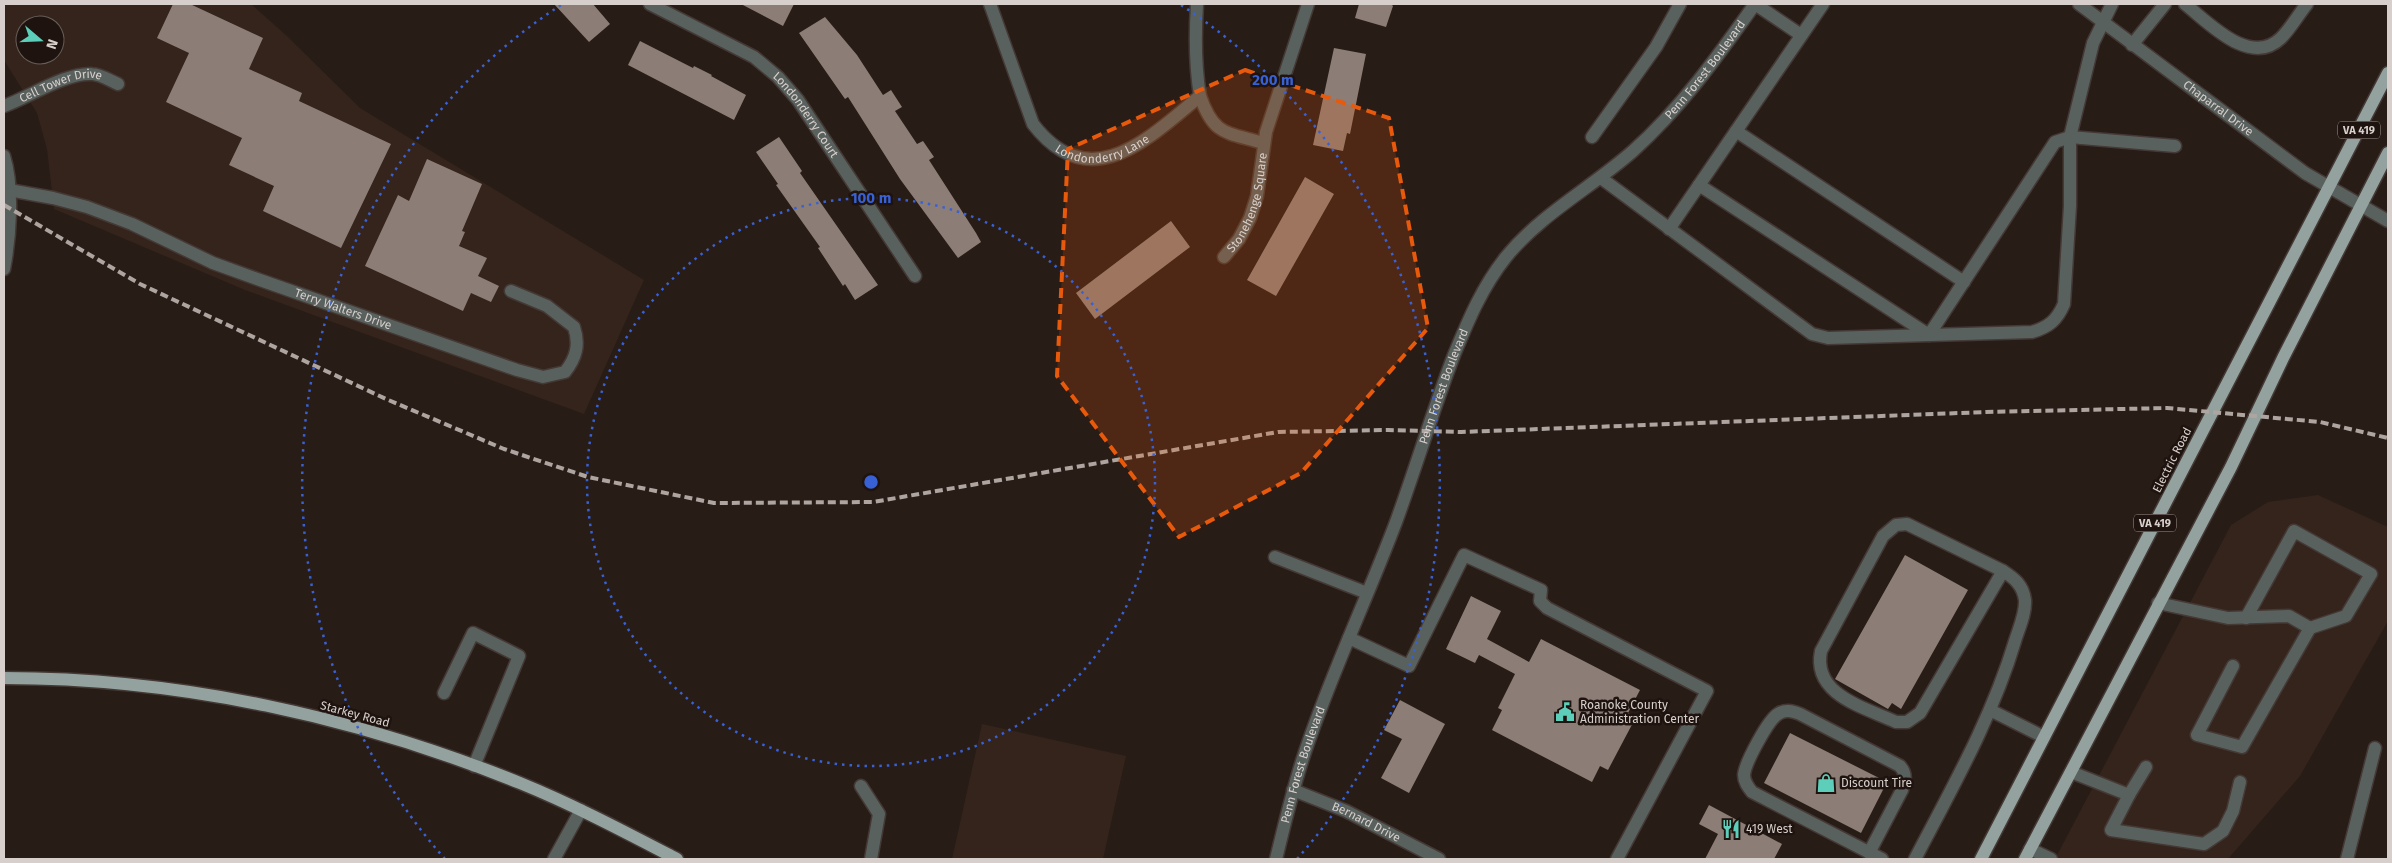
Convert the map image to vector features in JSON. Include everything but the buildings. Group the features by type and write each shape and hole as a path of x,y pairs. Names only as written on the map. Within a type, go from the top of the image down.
{"main road":[{"name":"Electric Road","path":"1981,859 2388,73"},
{"name":"VA 419","path":"2028,854 2231,467 2283,358 2388,153"},
{"name":"Starkey Road","path":"4,678 113,683 189,692 265,705 355,727 430,750 520,783 581,810 677,859"}],"street":[{"name":"Londonderry Court","path":"650,4 754,57 778,77 798,100 915,276"},
{"name":"Londonderry Lane","path":"990,4 1033,124 1045,140 1059,150 1079,157 1097,159 1115,156 1132,150 1200,96"},
{"path":"1197,4 1194,36 1196,72 1200,96"},
{"name":"Stonehenge Square","path":"1224,257 1239,239 1250,218 1257,196 1263,143 1308,4"},
{"path":"1592,137 1656,47 1680,4"},
{"path":"1755,4 1801,35"},
{"name":"Penn Forest Boulevard","path":"1276,859 1293,790 1311,734 1394,526 1438,396 1469,317 1485,287 1505,258 1527,233 1634,150 1671,114 1705,74 1755,4"},
{"path":"1669,229 1822,4"},
{"name":"Chaparral Drive","path":"2079,4 2305,173 2388,221"},
{"path":"1600,178 1812,334 1828,338 2032,332 2044,329 2059,315 2064,304 2070,206 2070,137 2081,84 2093,43 2102,21 2112,4"},
{"path":"2132,45 2165,4"},
{"path":"2185,4 2233,42 2245,47 2261,47 2280,38 2307,4"},
{"name":"Cell Tower Drive","path":"4,106 25,99 65,78 93,74 118,84"},
{"name":"Stonehenge Square","path":"1200,96 1207,117 1216,127 1263,143"},
{"path":"1736,131 1964,282"},
{"path":"1930,335 2055,142 2070,137 2176,146"},
{"path":"4,156 8,190 9,228 4,269"},
{"path":"1700,185 1930,335"},
{"name":"Terry Walters Drive","path":"8,190 53,198 132,224 213,263 517,370 543,377 565,372 573,361 577,348 574,327 547,306 511,291"},
{"path":"1915,859 1990,710 2010,658 2024,610 2022,589 2015,579 2003,572 1907,524 1896,525 1883,536 1821,651 1819,660 1820,673 1826,684 1836,693 1896,722 1907,722 1916,718 2003,572"},
{"path":"2233,666 2197,735 2242,747 2310,628 2346,616 2372,574 2294,531 2246,618"},
{"path":"1349,638 1409,666 1464,554 1541,590 1540,601 1547,608 1707,691 1617,859"},
{"path":"1275,557 1367,593"},
{"path":"2158,603 2228,618 2289,616 2310,628"},
{"path":"444,693 472,633 519,656 474,766"},
{"path":"1869,853 1902,790 1906,780 1905,772 1900,766 1800,714 1789,710 1779,713 1771,720 1747,766 1744,775 1746,785 1752,792 1869,853 1882,859"},
{"path":"1990,710 2044,737"},
{"path":"2347,859 2375,748"},
{"path":"2146,767 2110,830 2204,844 2223,831 2233,811 2240,782"},
{"path":"2070,772 2129,795"},
{"path":"861,786 879,814 871,859"},
{"name":"Bernard Drive","path":"1293,790 1346,811 1439,859"},
{"path":"554,859 581,810"},
{"path":"2028,854 2051,859"}],"highlighted area":[{"path":"1245,70 1389,118 1428,328 1301,473 1179,537 1057,376 1068,149"}],"shaded area":[{"path":"4,4 251,4 287,36 360,108 644,280 584,414 245,290 54,209 47,149 37,113 4,60"},
{"path":"2318,495 2388,527 2388,621 2300,776 2228,859 2055,859 2231,525 2268,502"},
{"path":"982,724 1126,756 1103,859 952,859"}],"railway":[{"path":"4,205 140,284 386,399 504,449 588,477 714,503 873,502 1278,432 1388,430 1461,432 1986,412 2167,408 2320,422 2388,438"}],"place":[{"name":"Roanoke County Administration Center","path":"1565,712"},
{"name":"Discount Tire","path":"1826,783"},
{"name":"419 West","path":"1731,829"}]}
